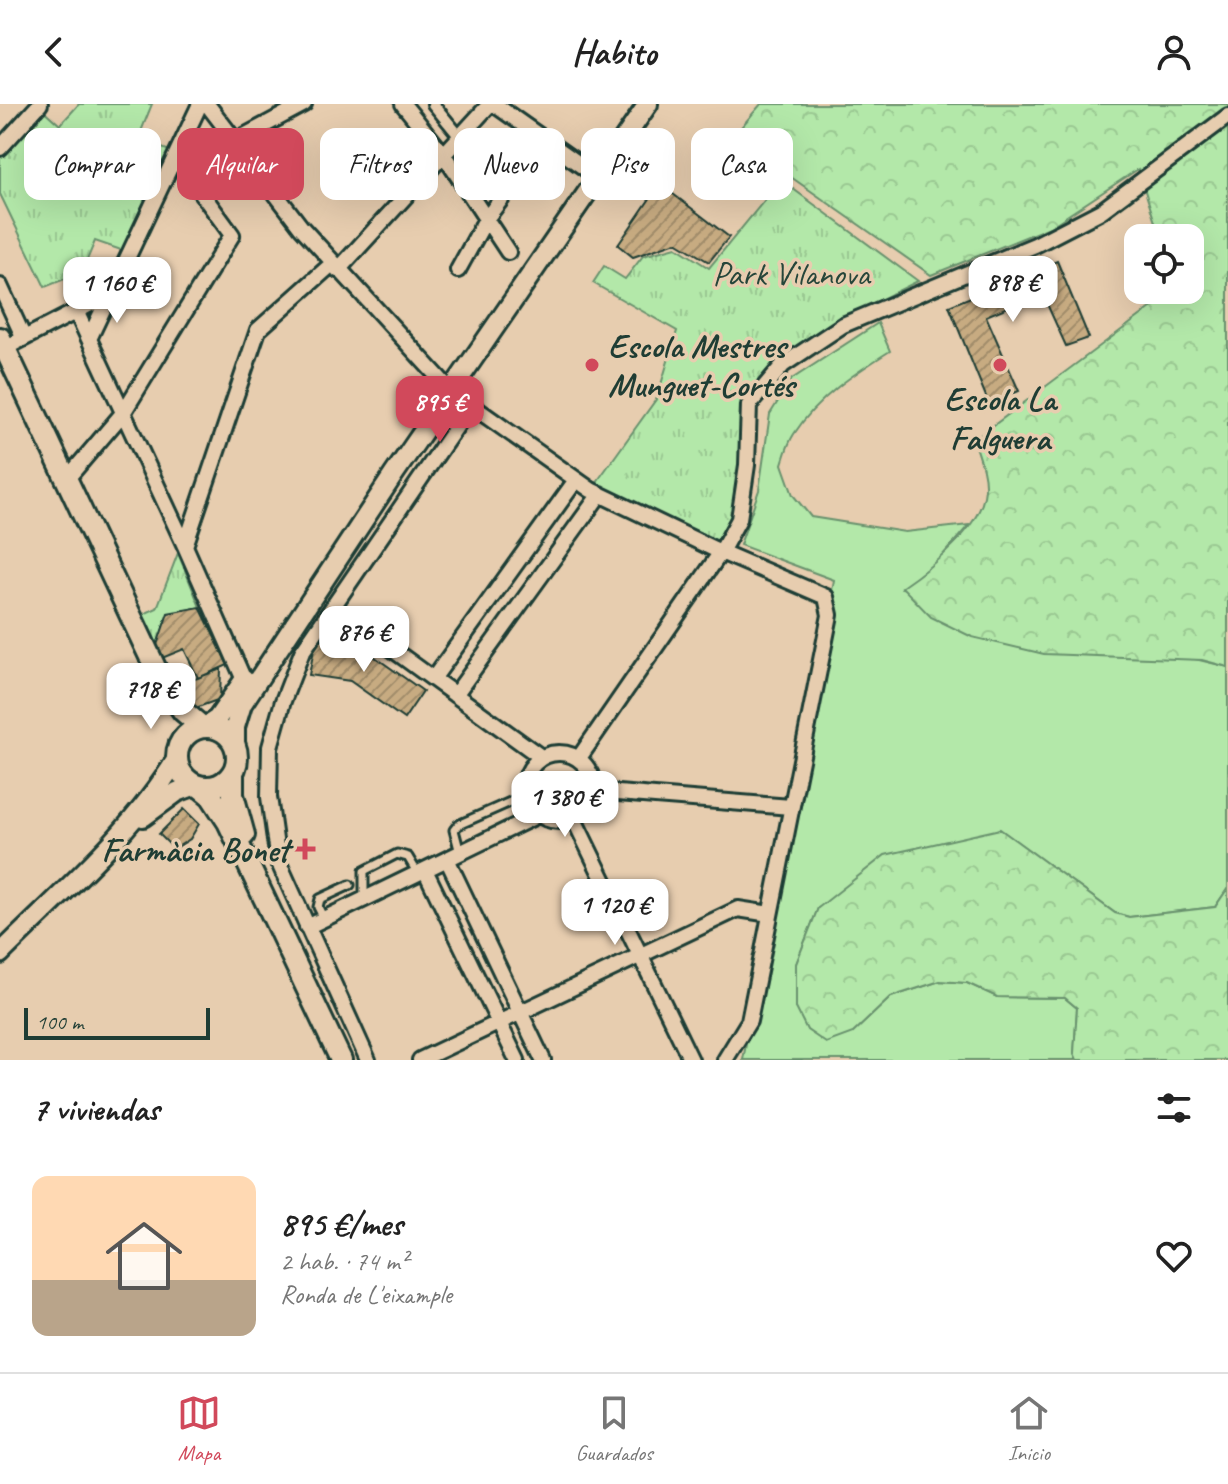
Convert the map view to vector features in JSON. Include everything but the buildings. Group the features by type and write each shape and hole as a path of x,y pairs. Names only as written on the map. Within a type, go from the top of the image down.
{"main road":[{"path":"2,343 160,678 183,711 204,727 220,730 235,745 237,758 233,772 233,795 256,878"},
{"path":"160,678 180,772 221,809 341,1060"},
{"path":"177,754 188,733 204,727"},
{"path":"198,786 216,786 233,772"}],"street":[{"path":"0,148 40,104"},
{"path":"89,339 200,104"},
{"path":"207,104 225,128"},
{"path":"259,128 304,104"},
{"path":"403,104 444,155 508,252"},
{"path":"434,104 454,129"},
{"path":"469,128 492,104 527,128"},
{"path":"631,128 648,104"},
{"path":"579,758 721,552 739,519 747,465 749,405 783,365 843,325 1035,245 1101,211 1228,116"},
{"path":"185,546 258,330 335,267 454,144"},
{"path":"66,480 123,413 232,235 175,157"},
{"path":"235,745 235,727 242,704 581,198"},
{"path":"280,200 335,267 451,391 600,494 721,552 826,597 830,615 749,1021 725,1060"},
{"path":"458,270 486,219 501,200"},
{"path":"0,286 23,336"},
{"path":"2,343 110,294"},
{"path":"76,311 244,680"},
{"path":"368,1060 278,861 269,797 270,747 302,652 471,405"},
{"path":"204,727 217,719 353,525 394,474"},
{"path":"433,679 576,480"},
{"path":"455,695 600,494"},
{"path":"334,607 541,757"},
{"path":"556,752 579,758 593,779 593,791 584,810 573,817 556,821 533,809 526,795 526,776 532,765 541,757 556,752"},
{"path":"115,839 177,754"},
{"path":"0,954 115,839 164,800 198,786"},
{"path":"593,791 791,807"},
{"path":"307,927 540,814"},
{"path":"573,817 691,1060"},
{"path":"453,856 543,1060"},
{"path":"421,872 517,1060"},
{"path":"420,1060 738,909 770,914"}],"lane":[{"path":"453,856 454,830 458,825 526,795"},
{"path":"364,900 364,871 397,854 408,857 421,872"},
{"path":"324,919 318,907 320,899 350,885"}],"green space":[{"path":"79,104 152,104 142,128 24,128 24,200 147,200 124,251 95,241 82,272 45,287 0,194 0,154 41,108 60,125"},
{"path":"761,104 1228,104 1228,667 1202,660 1044,654 972,637 931,617 902,587 940,558 975,518 982,503 985,483 974,440 1156,304 1204,304 1204,224 1156,224 1138,169 1050,227 931,275 793,178 793,128 740,128"},
{"path":"161,148 170,151 161,171"},
{"name":"Park Vilanova","path":"793,189 918,281 841,319 748,399 736,513 721,542 705,545 591,490 657,398 677,331 593,283 604,266 625,279 643,256 676,247 709,268 765,200 793,200"},
{"path":"878,323 890,351 825,398 803,421 790,441 782,464 793,495 811,517 905,532 969,525 935,564 902,588 1228,667 1228,888 1215,907 1129,917 1115,913 999,829 818,908 796,964 796,1008 853,1033 891,997 940,981 967,983 997,997 1065,998 1077,1008 1074,1053 1077,1060 743,1060 834,580 740,545 759,490 770,414 792,379"},
{"path":"178,553 200,607 168,614 154,654 137,617 157,608"},
{"path":"1000,829 1115,913 1129,917 1215,907 1228,888 1228,1060 1077,1060 1074,1053 1077,1008 1065,998 997,997 967,983 940,981 891,997 853,1033 826,1043 807,1030 796,1008 796,964 818,908 885,855"}],"place":[{"name":"Escola Mestres Munguet-Cortés","path":"592,365"},
{"name":"Escola La Falguera","path":"1000,365"},
{"name":"Farmàcia Bonet","path":"305,849"}]}
